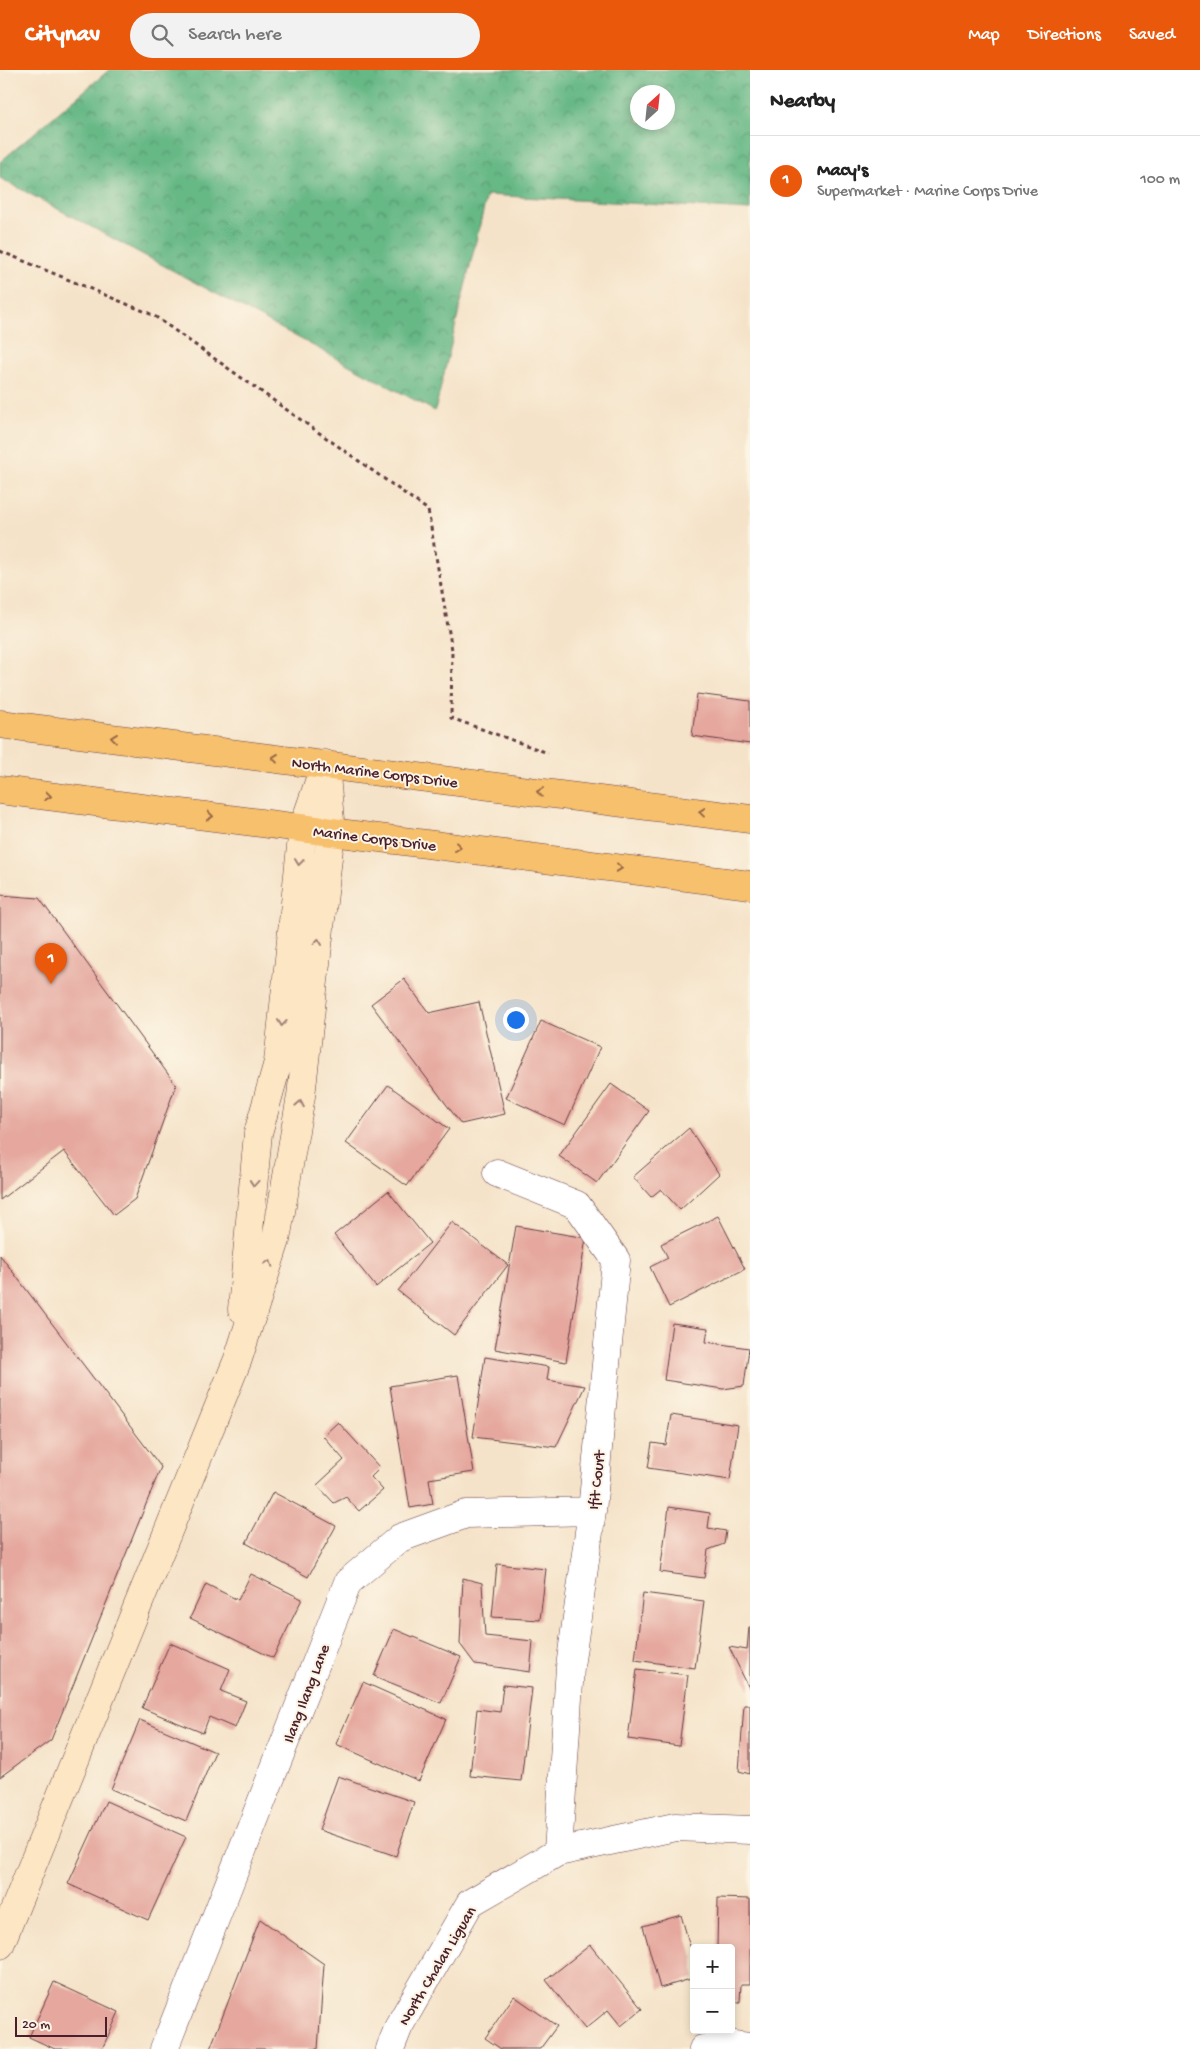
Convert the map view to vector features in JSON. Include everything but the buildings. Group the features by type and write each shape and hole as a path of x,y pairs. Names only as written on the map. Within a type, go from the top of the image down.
{"main road":[{"name":"North Marine Corps Drive","path":"0,724 750,818"},
{"name":"Marine Corps Drive","path":"0,790 750,885"}],"street":[{"path":"238,1359 258,1132 278,1062 303,828 325,764"},
{"path":"0,1945 238,1359 278,1231 301,1096 331,831 325,764"},
{"name":"Ifit Court","path":"497,1173 577,1205 616,1260 592,1511 570,1667 558,1852"},
{"name":"Ilang Ilang Lane","path":"164,2049 348,1582 400,1538 466,1514 592,1511"},
{"name":"North Chalan Liguan","path":"390,2049 399,2026 470,1903 558,1852 675,1827 750,1830"},
{"path":"703,2049 728,2044 750,2047"}],"path":[{"path":"0,250 153,315 428,510 452,650 451,718 548,753"}],"green space":[{"path":"109,70 750,70 750,210 487,195 435,411 0,178 0,162"}],"place":[{"name":"Macy's","path":"51,984"}]}
